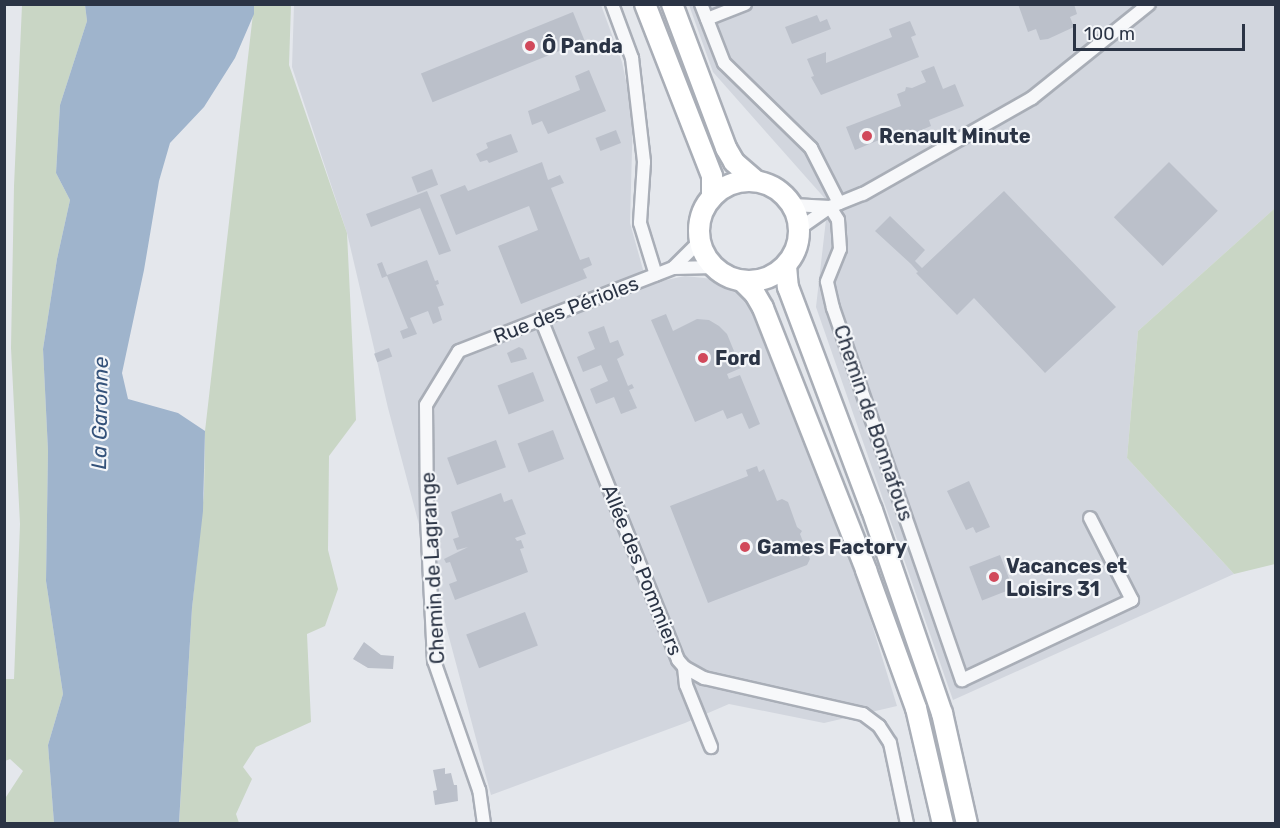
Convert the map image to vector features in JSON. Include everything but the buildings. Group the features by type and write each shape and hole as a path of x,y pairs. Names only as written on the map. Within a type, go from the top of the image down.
{"main road":[{"path":"645,4 712,176 712,197"},
{"path":"672,4 726,148 734,162 754,180"},
{"path":"742,281 766,279 786,266 796,250 800,228 793,204 783,192 770,184 754,180 739,181 724,187 712,197 703,211 699,226 700,241 714,267 742,281 763,308 866,570 916,708 943,824"},
{"path":"786,266 788,287 872,510 942,712 967,824"}],"street":[{"path":"612,4 632,58 644,162 640,224 656,275"},
{"path":"701,4 724,63 811,148 834,205"},
{"path":"707,19 745,4"},
{"path":"800,228 834,205 863,194 1032,98 1149,4"},
{"path":"793,204 834,205"},
{"name":"Chemin de Bonnafous","path":"834,205 838,220 840,249 827,282 833,308 962,680 1132,600 1090,518"},
{"name":"Rue des Périoles","path":"673,268 700,241"},
{"name":"Rue des Périoles","path":"459,351 673,268 714,267"},
{"name":"Allée des Pommiers","path":"541,319 667,632 684,668 704,678 863,714 879,726 890,743 907,824"},
{"name":"Chemin de Lagrange","path":"459,351 426,405 427,519 434,661 479,790 484,824"},
{"path":"684,668 686,685 711,747"}],"shaded area":[{"path":"294,5 601,5 622,62 633,114 630,223 647,284 685,276 713,279 747,295 760,318 830,501 858,579 897,706 824,723 729,704 685,723 491,795 388,408 347,233 292,67"},
{"path":"689,5 1275,5 1275,208 1138,331 1127,458 1234,574 953,700 816,307 828,202 713,72"}],"green space":[{"path":"22,5 85,5 87,21 60,105 56,173 70,200 57,259 43,349 48,451 46,581 63,694 48,745 54,823 6,823 6,797 23,771 10,759 5,761 5,679 14,679 20,524 11,348 14,186"},
{"path":"254,5 291,5 289,65 347,233 356,420 329,456 328,550 338,589 325,626 307,634 311,722 256,747 243,767 252,779 236,814 239,823 179,824 192,608 204,493 205,431"},
{"path":"1275,208 1275,564 1234,574 1127,458 1138,331"}],"water":[{"name":"La Garonne","path":"85,5 254,5 254,14 235,58 204,107 170,143 159,181 144,270 122,373 128,399 178,413 205,431 203,511 192,608 179,823 54,823 48,745 63,694 46,581 48,451 43,349 57,259 70,200 56,173 60,105 87,21"}],"place":[{"name":"Ô Panda","path":"530,46"},
{"name":"Renault Minute","path":"867,136"},
{"name":"Ford","path":"703,358"},
{"name":"Games Factory","path":"745,547"},
{"name":"Vacances et Loisirs 31","path":"994,577"}]}
